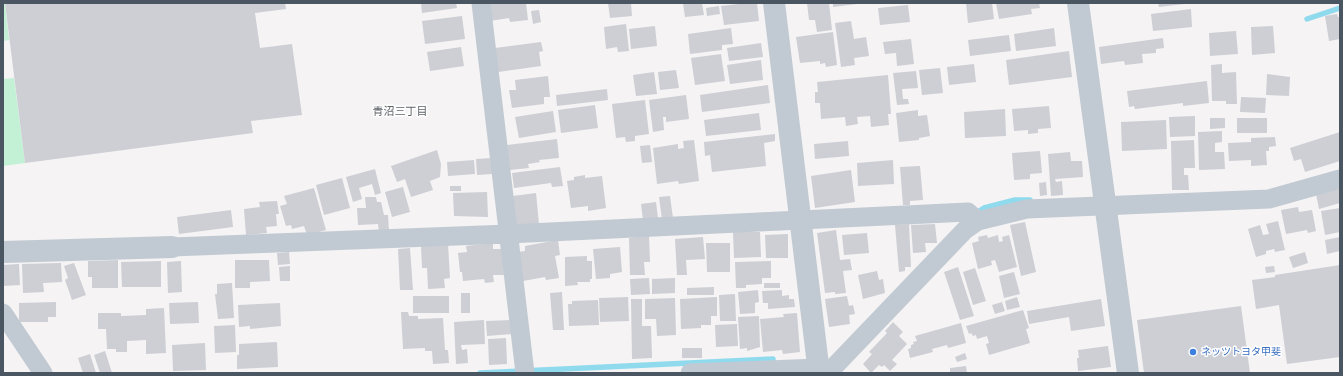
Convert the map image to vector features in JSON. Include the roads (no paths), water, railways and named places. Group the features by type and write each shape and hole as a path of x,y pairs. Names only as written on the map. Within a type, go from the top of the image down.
{"street":[{"path":"481,3 524,370"},
{"path":"774,3 800,220 822,371"},
{"path":"1078,3 1128,373"},
{"path":"3,252 508,234 800,220 974,217 1026,209 1269,199 1340,179"},
{"path":"690,373 822,371 965,230 974,217"},
{"path":"3,313 43,373"}],"waterway":[{"path":"1307,19 1340,8"},
{"path":"975,214 984,208 1015,200 1030,200"},
{"path":"480,373 773,359"}],"place":[{"name":"ネッツトヨタ甲斐","path":"1193,352"}],"district":[{"name":"青沼三丁目","path":"400,112"}]}
